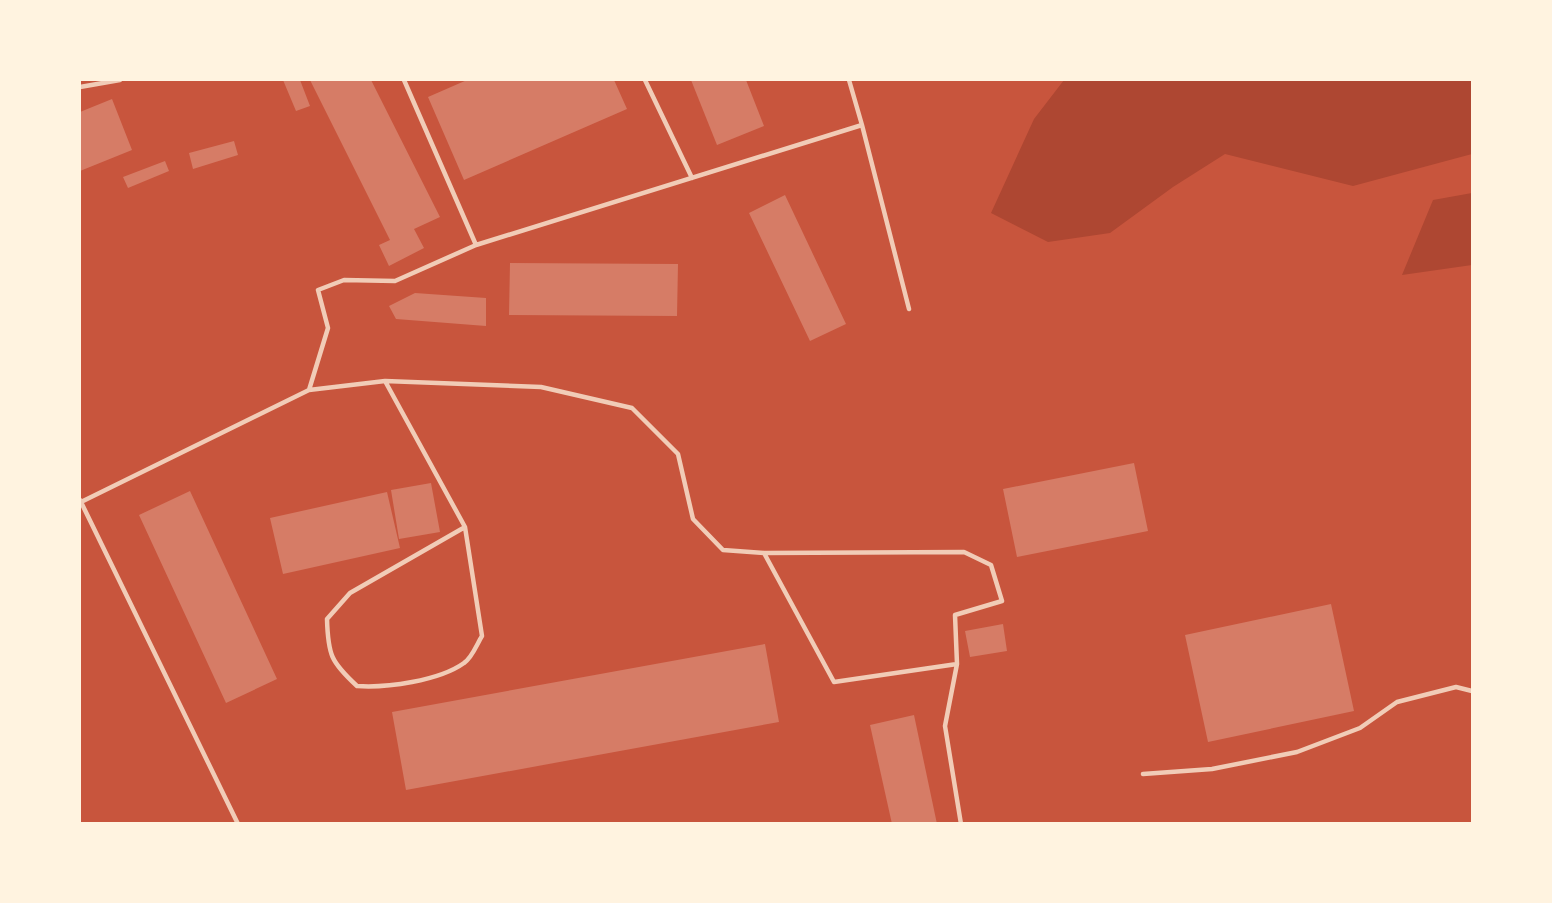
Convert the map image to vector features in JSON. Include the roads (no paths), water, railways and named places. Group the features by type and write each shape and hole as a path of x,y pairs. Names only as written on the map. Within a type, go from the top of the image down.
{"lane":[{"path":"80,87 120,80"},
{"path":"404,80 476,245"},
{"path":"645,80 692,178"},
{"path":"849,80 909,309"},
{"path":"309,390 328,328 318,290 344,280 395,281 476,245 862,125"},
{"path":"385,381 465,527 482,636 466,663 402,684 379,687 357,686 335,666 327,639 327,619 350,593 465,527"},
{"path":"238,824 80,500 309,390 385,381 541,387 632,408 678,454 693,519 723,550 764,553 964,552 991,565 1002,601 956,615 957,664 945,726 961,824"},
{"path":"764,553 834,682 957,664"},
{"path":"1143,774 1212,769 1297,752 1360,728 1397,702 1456,687 1473,691"}]}
